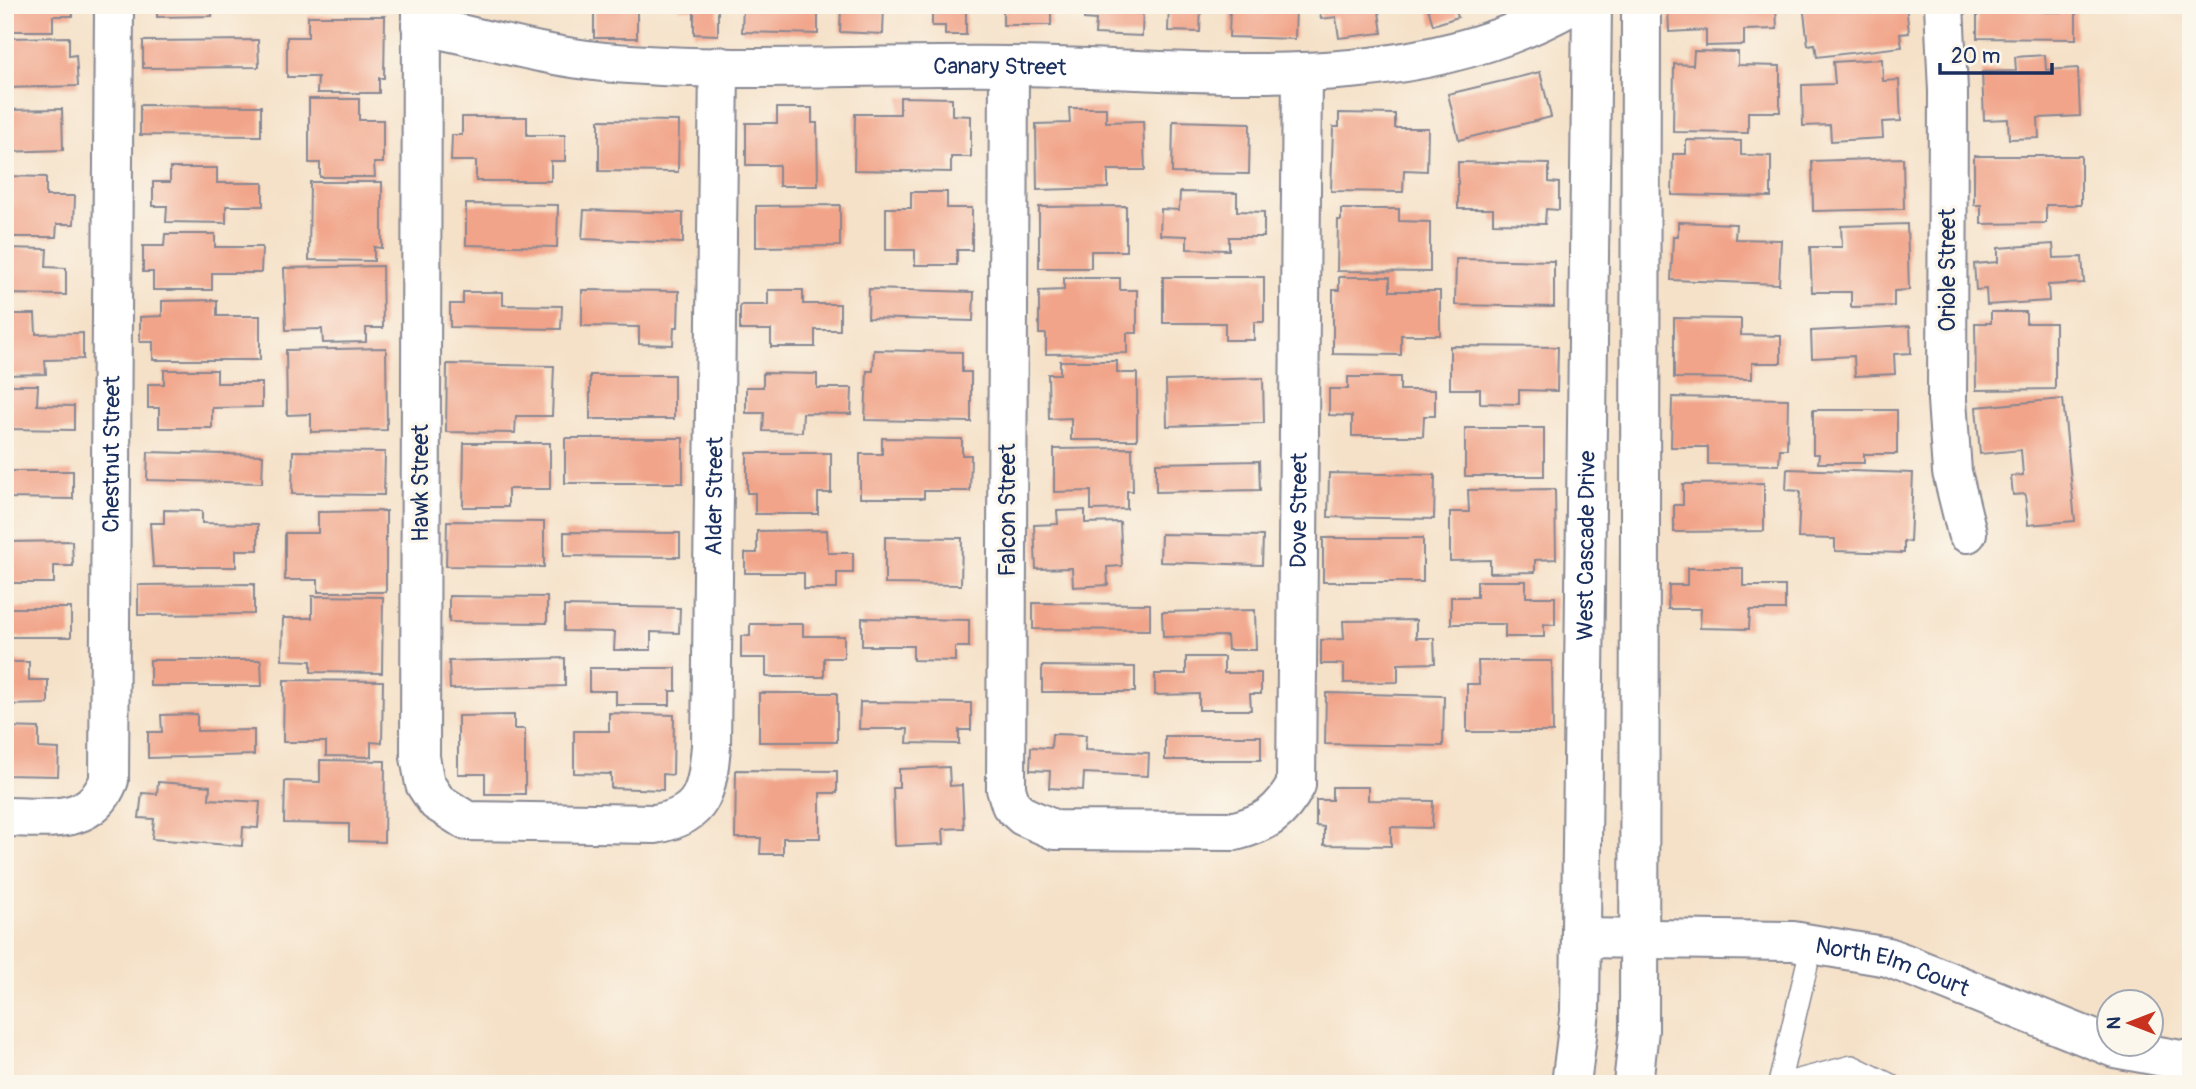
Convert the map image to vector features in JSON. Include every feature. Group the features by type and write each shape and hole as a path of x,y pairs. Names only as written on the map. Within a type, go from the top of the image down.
{"street":[{"name":"Chestnut Street","path":"5,817 63,816 84,812 102,798 109,780 114,5"},
{"name":"Canary Street","path":"421,15 565,57 606,62 719,66 1009,66 1303,72 1364,69 1436,56 1499,38 1572,5"},
{"name":"West Cascade Drive","path":"1571,1084 1580,1012 1592,5"},
{"path":"1633,1084 1639,1030 1641,5"},
{"name":"Oriole Street","path":"1944,5 1948,91 1947,400 1952,472 1967,533"},
{"name":"Hawk Street","path":"421,15 420,757 425,784 437,803 467,821 585,824"},
{"name":"Alder Street","path":"585,824 655,824 672,821 692,810 700,801 708,778 711,746 719,66"},
{"name":"Falcon Street","path":"1009,66 1006,789 1011,805 1043,827 1055,830 1153,830"},
{"name":"Dove Street","path":"1153,830 1236,831 1260,824 1276,814 1296,785 1303,72"},
{"path":"1588,296 1642,296"},
{"path":"1584,650 1641,650"},
{"name":"North Elm Court","path":"1581,937 1812,944 1888,957 2115,1048 2191,1062"}],"lane":[{"path":"1812,944 1781,1084 1852,1066 1889,1084"}],"building":[{"path":"5,5 73,5 73,16 53,16 53,31 5,31"},
{"path":"157,5 212,5 212,16 157,17"},
{"path":"594,5 637,5 637,38 594,38"},
{"path":"679,5 718,5 718,35 694,34 694,9 679,9"},
{"path":"743,5 818,5 818,34 742,32"},
{"path":"841,5 884,5 883,34 840,32"},
{"path":"932,5 966,5 966,35 945,35 945,26 932,26"},
{"path":"1003,5 1051,5 1051,25 1003,25"},
{"path":"1084,5 1143,5 1142,36 1095,34 1096,20 1084,19"},
{"path":"1169,5 1201,5 1200,32 1168,31"},
{"path":"1230,5 1296,5 1295,39 1229,37"},
{"path":"1319,5 1378,5 1382,33 1339,38 1336,17 1321,19"},
{"path":"1427,5 1454,5 1458,17 1433,25"},
{"path":"1776,5 1777,29 1744,30 1744,45 1706,46 1706,30 1669,32 1668,6"},
{"path":"1803,5 1906,5 1909,33 1900,34 1902,47 1817,57 1815,44 1808,45"},
{"path":"1977,5 2044,5 2044,12 2076,12 2076,39 1977,38"},
{"path":"308,16 385,16 384,78 379,78 379,93 317,93 318,77 287,77 287,37 308,37"},
{"path":"69,37 69,56 76,55 78,86 5,88 5,38"},
{"path":"258,40 259,67 143,68 143,41"},
{"path":"1694,51 1738,52 1738,65 1780,66 1780,112 1748,112 1748,133 1673,132 1674,64 1693,65"},
{"path":"2045,55 2046,70 2078,68 2080,116 2038,118 2039,138 2009,139 2008,119 1984,120 1982,72 2016,71 2015,57"},
{"path":"1882,59 1883,81 1899,80 1901,121 1882,122 1883,138 1831,141 1830,125 1803,126 1802,85 1835,84 1833,62"},
{"path":"1540,72 1551,117 1459,140 1448,94"},
{"path":"900,97 952,98 952,115 971,116 971,157 951,157 951,172 854,170 855,114 900,114"},
{"path":"309,99 359,99 359,120 383,120 383,163 374,163 375,177 320,177 320,163 309,163"},
{"path":"140,105 261,106 261,136 140,135"},
{"path":"777,108 812,108 812,123 817,123 818,186 779,186 779,165 746,165 746,123 777,123"},
{"path":"1069,108 1106,108 1106,122 1143,121 1145,170 1108,170 1108,188 1037,190 1036,124 1070,123"},
{"path":"62,109 63,150 5,152 5,110"},
{"path":"1339,113 1395,114 1395,128 1428,128 1427,171 1404,170 1403,192 1331,191 1333,127 1339,127"},
{"path":"462,117 527,117 527,135 565,135 565,161 551,161 551,181 476,181 476,161 451,161 452,135 462,135"},
{"path":"599,120 679,121 678,172 599,171"},
{"path":"1173,121 1250,123 1249,174 1172,173"},
{"path":"1686,140 1741,141 1741,155 1771,156 1771,197 1672,195 1673,154 1686,154"},
{"path":"1974,156 2081,156 2081,205 2046,205 2046,223 1981,224 1981,205 1974,205"},
{"path":"1903,158 1904,209 1813,211 1812,161"},
{"path":"1458,162 1549,164 1549,182 1559,183 1559,210 1546,209 1545,224 1493,223 1493,209 1458,209"},
{"path":"170,168 217,168 217,183 263,183 263,206 226,206 226,223 166,222 167,206 153,206 153,182 170,182"},
{"path":"5,176 46,177 46,196 75,196 74,224 57,224 56,237 5,237"},
{"path":"310,182 382,182 382,248 374,247 374,261 309,260"},
{"path":"911,192 947,192 947,208 972,208 972,250 957,250 957,265 915,265 915,250 886,250 886,208 911,208"},
{"path":"1180,192 1237,193 1237,211 1264,212 1264,237 1229,237 1229,250 1187,249 1187,236 1160,235 1161,209 1179,210"},
{"path":"466,204 558,205 557,247 466,245"},
{"path":"840,205 840,246 756,247 756,206"},
{"path":"1126,206 1126,251 1091,251 1091,268 1039,268 1039,207"},
{"path":"1341,209 1399,209 1399,221 1430,222 1430,272 1337,271 1338,220 1341,220"},
{"path":"584,210 683,213 683,243 582,239"},
{"path":"1678,222 1736,224 1735,239 1781,240 1779,284 1671,280 1673,237 1678,237"},
{"path":"1907,224 1909,290 1894,291 1894,306 1851,307 1851,292 1812,292 1810,247 1842,247 1841,226"},
{"path":"165,234 215,234 215,247 262,247 261,273 212,273 212,290 153,290 153,272 143,272 143,246 164,246"},
{"path":"2053,244 2054,258 2082,257 2084,283 2048,285 2049,301 1987,305 1986,289 1976,290 1974,264 1998,262 1998,248"},
{"path":"5,248 47,249 46,267 66,268 66,295 5,294"},
{"path":"1456,259 1554,261 1554,307 1455,305"},
{"path":"382,266 383,328 366,328 366,342 323,343 322,329 286,330 284,268"},
{"path":"1163,277 1264,277 1264,322 1254,322 1254,340 1225,340 1225,323 1163,323"},
{"path":"1339,277 1390,277 1390,291 1440,291 1440,335 1401,335 1401,355 1333,354 1333,290 1339,290"},
{"path":"1064,278 1120,278 1120,290 1137,290 1137,333 1127,333 1127,353 1046,354 1046,334 1039,334 1039,291 1064,290"},
{"path":"869,289 974,292 973,321 868,318"},
{"path":"582,290 679,291 678,327 674,327 673,345 639,344 639,327 582,326"},
{"path":"768,290 803,290 803,304 840,304 840,330 815,330 815,347 771,347 771,330 740,330 740,305 768,305"},
{"path":"463,292 503,292 503,305 562,306 561,329 450,327 450,304 463,304"},
{"path":"217,300 217,316 260,316 260,360 153,360 153,342 140,342 140,317 162,316 162,301"},
{"path":"1991,312 2026,312 2026,323 2055,323 2055,389 1976,390 1975,323 1991,323"},
{"path":"5,314 35,314 36,334 83,333 83,359 45,360 46,374 5,375"},
{"path":"1674,318 1741,319 1741,335 1781,336 1781,363 1752,363 1752,379 1674,378"},
{"path":"1910,326 1911,353 1894,354 1895,374 1855,376 1854,356 1812,358 1811,331"},
{"path":"1450,346 1558,347 1557,391 1519,390 1519,404 1480,403 1480,389 1450,389"},
{"path":"386,348 387,430 311,432 311,414 287,415 286,350"},
{"path":"874,350 962,352 962,372 971,372 971,422 865,420 867,371 873,371"},
{"path":"1060,361 1117,361 1117,373 1137,373 1137,440 1071,440 1071,418 1049,419 1048,374 1060,374"},
{"path":"447,364 554,366 552,416 516,416 515,433 446,432"},
{"path":"164,370 217,370 217,383 262,383 262,407 212,408 212,428 159,428 159,408 148,408 148,384 164,384"},
{"path":"763,373 817,374 817,388 852,388 851,414 803,413 802,432 763,431 764,413 746,413 746,387 763,387"},
{"path":"590,375 674,375 674,419 590,419"},
{"path":"1348,377 1400,377 1400,390 1435,390 1435,416 1424,416 1423,436 1352,436 1352,416 1329,415 1329,389 1348,389"},
{"path":"1263,378 1264,423 1167,426 1166,381"},
{"path":"5,385 38,385 37,405 74,406 74,430 5,429"},
{"path":"1672,397 1788,399 1787,449 1780,449 1779,465 1708,464 1708,447 1671,447"},
{"path":"2063,399 2075,521 2028,525 2025,494 2013,495 2011,476 2023,475 2021,450 1980,454 1976,407"},
{"path":"1813,410 1897,410 1897,454 1864,454 1864,463 1818,463 1819,454 1813,454"},
{"path":"1465,428 1544,428 1544,476 1465,476"},
{"path":"565,438 683,438 683,483 565,483"},
{"path":"882,438 962,439 962,455 971,455 970,491 924,491 924,498 860,498 860,454 882,454"},
{"path":"464,443 550,443 550,489 508,489 508,507 463,507"},
{"path":"1132,448 1133,491 1127,491 1127,509 1091,510 1091,491 1054,492 1054,449"},
{"path":"293,451 385,452 384,495 292,494"},
{"path":"148,452 263,455 262,483 147,480"},
{"path":"747,453 831,453 831,493 818,493 818,514 755,514 755,493 747,493"},
{"path":"1259,461 1260,490 1156,492 1156,463"},
{"path":"1787,469 1913,473 1910,542 1904,541 1904,553 1835,551 1835,539 1798,538 1800,491 1786,490"},
{"path":"5,471 73,471 73,499 5,498"},
{"path":"1329,473 1435,475 1434,519 1328,517"},
{"path":"1764,483 1764,531 1674,532 1674,505 1683,505 1683,484"},
{"path":"1555,489 1556,559 1535,560 1535,572 1490,573 1490,560 1450,561 1450,512 1469,512 1468,490"},
{"path":"164,510 202,511 202,523 258,524 258,550 236,550 236,567 153,567 150,523 164,523"},
{"path":"1085,510 1085,523 1120,522 1122,566 1107,567 1108,585 1073,587 1072,568 1036,569 1034,525 1058,524 1057,511"},
{"path":"386,511 386,592 318,592 318,580 285,580 285,533 318,533 318,512"},
{"path":"447,521 544,522 544,567 446,566"},
{"path":"827,530 828,553 853,553 853,573 837,573 837,589 804,589 804,573 745,573 745,553 757,553 757,531"},
{"path":"564,532 680,533 680,557 564,556"},
{"path":"1161,534 1263,536 1262,565 1160,562"},
{"path":"885,537 962,538 961,585 885,584"},
{"path":"1323,538 1423,538 1423,582 1323,582"},
{"path":"72,541 73,566 54,566 54,583 9,583 5,542"},
{"path":"1687,568 1743,568 1743,586 1785,586 1785,610 1750,610 1749,629 1700,628 1701,609 1668,609 1669,585 1687,585"},
{"path":"1477,581 1526,581 1526,597 1555,597 1555,625 1544,624 1544,637 1505,637 1505,624 1451,624 1451,597 1477,597"},
{"path":"254,584 254,614 138,615 138,585"},
{"path":"312,596 383,597 382,673 311,672 311,661 282,660 283,618 312,618"},
{"path":"449,596 547,597 547,623 449,622"},
{"path":"1033,603 1150,604 1150,630 1033,629"},
{"path":"564,606 680,608 679,633 651,632 651,650 614,650 615,632 564,631"},
{"path":"5,608 71,608 71,637 5,637"},
{"path":"1255,610 1256,650 1228,650 1227,636 1163,637 1162,612"},
{"path":"862,618 969,620 969,647 955,647 955,661 913,660 913,646 862,646"},
{"path":"1416,620 1416,638 1434,638 1435,663 1398,664 1398,682 1344,683 1344,664 1321,664 1321,640 1344,639 1343,621"},
{"path":"750,624 803,624 803,636 844,636 844,658 824,658 824,677 766,677 766,658 741,658 741,636 750,636"},
{"path":"1186,657 1224,657 1224,673 1261,673 1261,694 1250,694 1251,710 1199,710 1199,694 1155,695 1155,674 1186,674"},
{"path":"565,658 565,686 450,689 449,661"},
{"path":"150,660 261,660 262,686 150,686"},
{"path":"1478,661 1552,661 1553,732 1467,732 1467,684 1479,684"},
{"path":"5,662 29,662 29,680 48,680 48,704 5,705"},
{"path":"1042,666 1135,667 1135,692 1042,692"},
{"path":"589,668 676,668 676,691 670,691 670,705 616,705 616,691 589,691"},
{"path":"284,680 383,681 382,743 371,742 371,757 326,756 326,742 283,742"},
{"path":"759,693 837,693 837,742 759,742"},
{"path":"1326,693 1444,696 1443,746 1325,744"},
{"path":"860,702 971,703 971,730 959,730 959,744 907,743 908,729 859,729"},
{"path":"609,713 674,715 673,775 663,774 663,790 611,788 611,774 574,773 574,731 609,731"},
{"path":"197,714 197,731 254,730 254,755 148,758 148,732 162,732 161,715"},
{"path":"514,715 514,729 525,729 525,794 485,794 485,774 458,774 458,716"},
{"path":"5,727 39,728 39,748 59,749 58,776 5,775"},
{"path":"1052,734 1086,735 1085,750 1149,753 1148,776 1084,773 1083,790 1049,788 1050,771 1030,770 1031,747 1051,748"},
{"path":"1165,736 1261,736 1261,760 1165,760"},
{"path":"320,760 385,761 384,842 349,841 349,824 284,823 285,781 320,782"},
{"path":"949,767 950,786 962,785 964,828 943,829 944,844 895,846 893,788 899,788 899,769"},
{"path":"736,770 837,771 837,793 820,793 820,838 783,838 783,854 760,854 761,838 735,838"},
{"path":"158,782 210,786 209,799 260,802 258,828 243,827 242,846 152,839 154,819 139,818 142,793 157,794"},
{"path":"1332,787 1368,787 1368,800 1433,801 1432,828 1391,827 1391,846 1324,845 1324,827 1316,826 1316,800 1332,800"}]}
